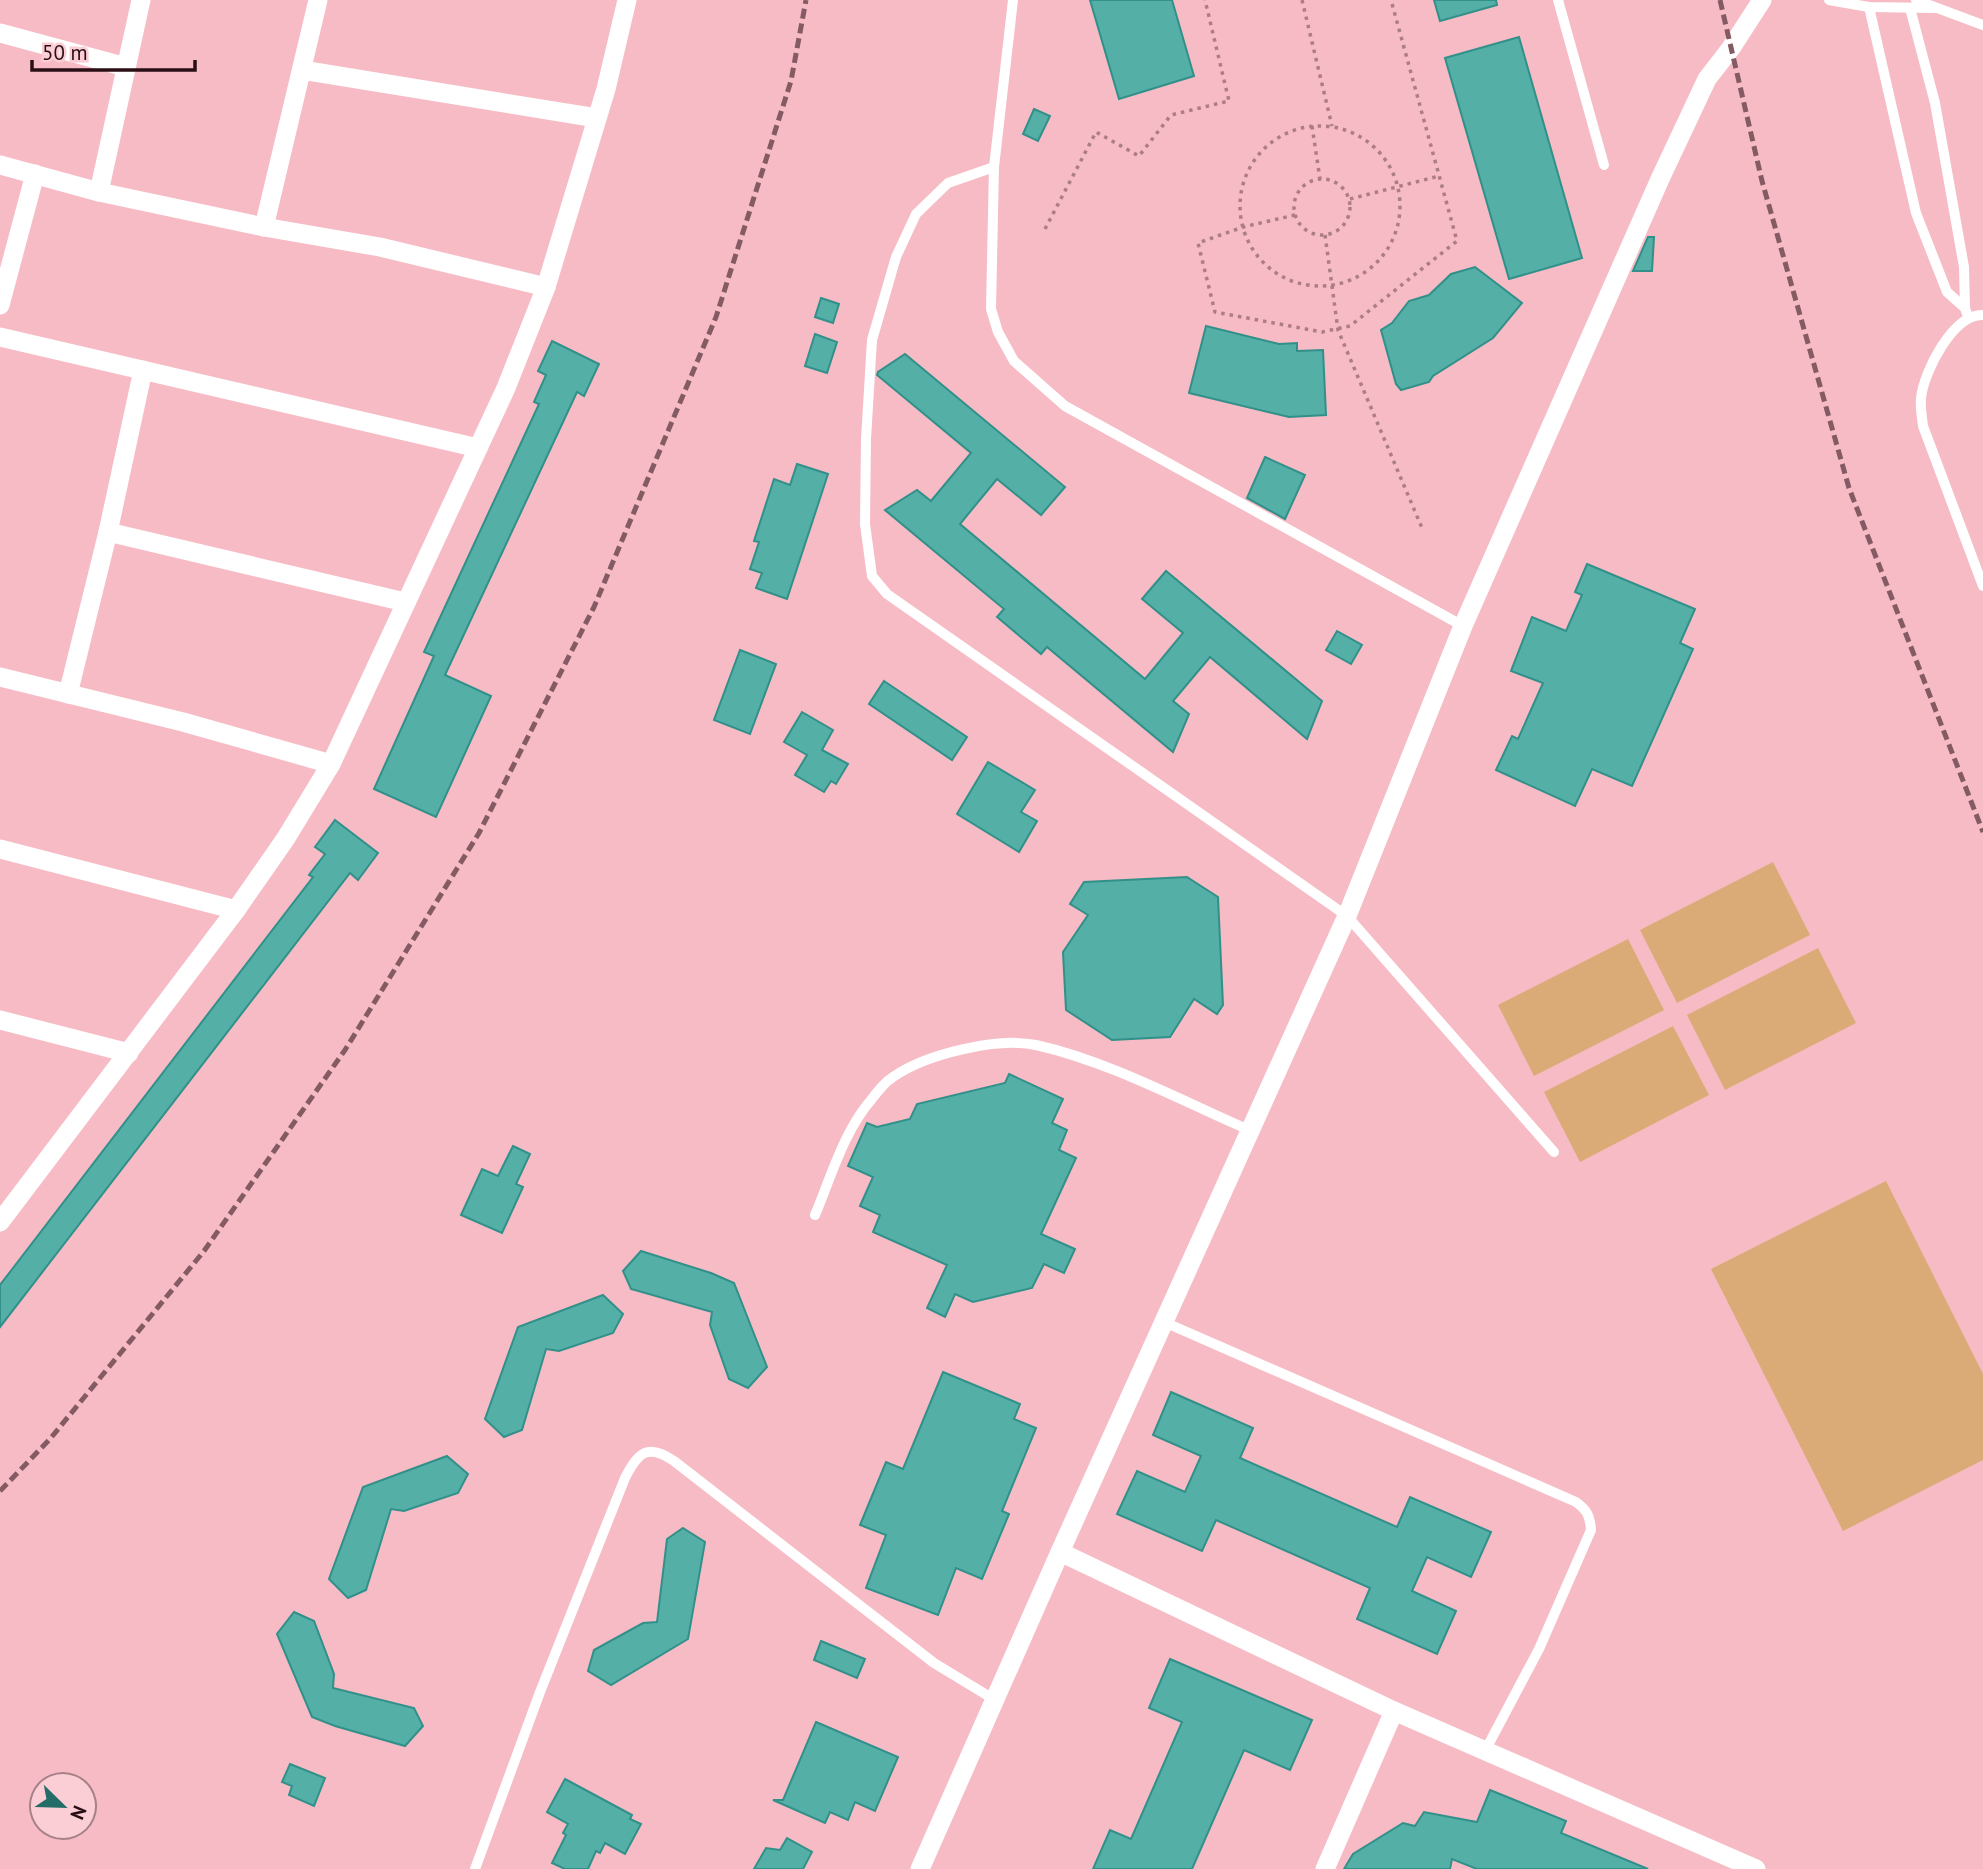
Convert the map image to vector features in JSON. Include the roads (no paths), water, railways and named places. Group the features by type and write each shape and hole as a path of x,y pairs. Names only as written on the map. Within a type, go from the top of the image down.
{"street":[{"path":"99,192 141,0"},
{"path":"264,227 317,0"},
{"path":"0,1222 236,910 286,838 331,764 506,388 546,287 572,206 628,0"},
{"path":"920,1869 1347,916 1463,626 1688,117 1707,79 1762,0"},
{"path":"0,33 126,66"},
{"path":"302,70 597,118"},
{"path":"0,165 99,192 264,227 380,247 546,287"},
{"path":"0,305 35,174"},
{"path":"0,337 478,448"},
{"path":"68,694 108,532 143,370"},
{"path":"108,532 405,602"},
{"path":"0,677 183,722 331,764"},
{"path":"0,849 236,910"},
{"path":"0,1020 129,1053"},
{"path":"1060,1552 1394,1711 1756,1869"},
{"path":"1325,1869 1394,1711"}],"lane":[{"path":"1013,0 994,167 991,309 998,332 1014,361 1065,406 1463,626"},
{"path":"1558,0 1604,165"},
{"path":"1829,0 1869,7 1913,4 1934,8 1983,25"},
{"path":"1913,4 1935,103 1964,267 1967,312 1941,349 1921,398 1923,426 1983,586"},
{"path":"1869,7 1916,212 1947,292 1967,312 1983,314"},
{"path":"994,167 948,183 916,214 896,257 872,340 866,439 865,524 872,576 887,594 1347,916 1554,1152"},
{"path":"815,1214 848,1138 869,1102 891,1078 921,1061 960,1050 1009,1044 1034,1045 1088,1060 1250,1130"},
{"path":"1164,1322 1576,1502 1587,1510 1591,1518 1591,1530 1539,1649 1485,1751"},
{"path":"475,1869 540,1692 625,1478 636,1458 647,1452 660,1452 674,1461 934,1663 995,1700"}],"railway":[{"path":"0,1491 50,1439 204,1251 345,1050 479,833 594,607 716,317 791,81 806,0"},
{"path":"1720,0 1762,181 1849,488 1983,832"}]}
